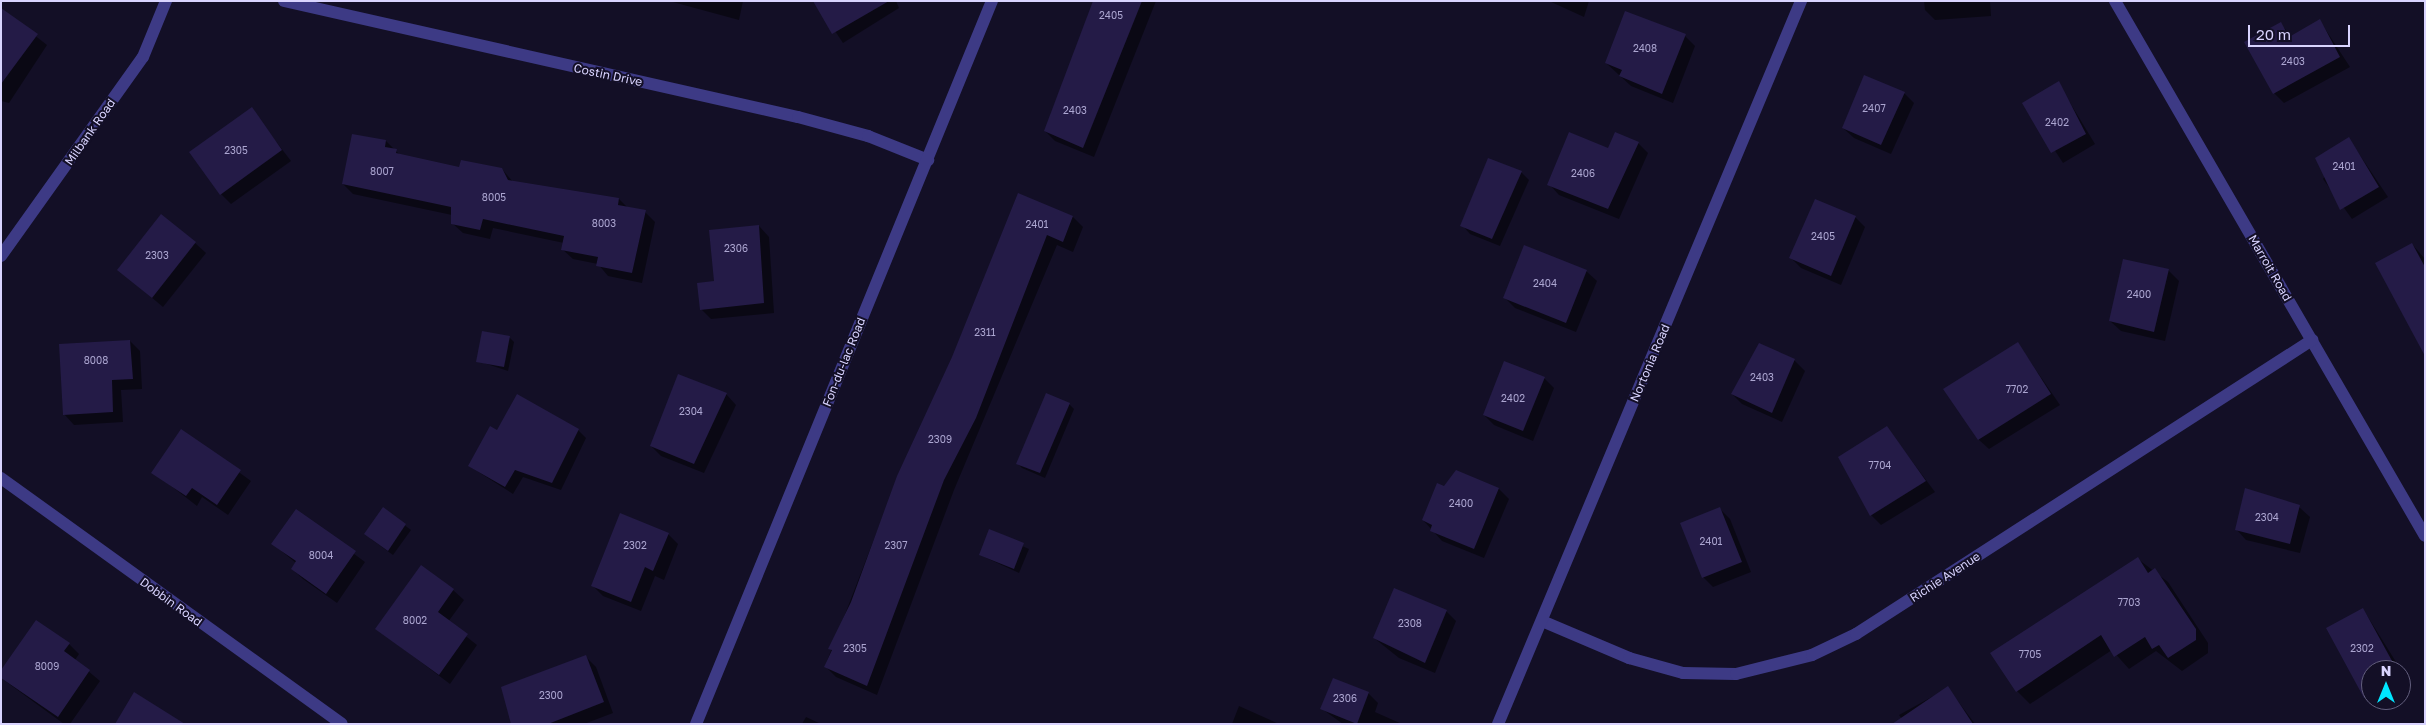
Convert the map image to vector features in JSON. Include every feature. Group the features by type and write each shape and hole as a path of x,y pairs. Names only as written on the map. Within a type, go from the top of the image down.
{"street":[{"name":"Milbank Road","path":"1,256 143,56 166,1"},
{"name":"Costin Drive","path":"284,1 798,117 868,136 928,160"},
{"name":"Fon-du-lac Road","path":"696,724 992,1"},
{"name":"Nortonia Road","path":"1498,724 1800,1"},
{"name":"Marroit Road","path":"2115,1 2425,536"},
{"name":"Richie Avenue","path":"1542,622 1629,658 1683,673 1736,674 1812,655 1856,634 2312,340"},
{"name":"Dobbin Road","path":"1,478 342,724"}],"building":[{"path":"813,1 889,1 832,34"},
{"path":"1093,1 1142,1 1083,148 1044,131"},
{"path":"1,8 38,34 1,84"},
{"path":"1625,11 1686,34 1662,94 1619,76 1622,70 1605,63"},
{"path":"2320,19 2340,57 2273,94 2244,42 2281,22 2289,37"},
{"path":"1864,75 1905,92 1881,145 1842,128"},
{"path":"2059,81 2086,134 2051,153 2022,103"},
{"path":"252,107 282,150 220,195 189,152"},
{"path":"1569,132 1608,148 1615,132 1639,142 1608,209 1547,185"},
{"path":"352,134 386,140 385,147 397,149 396,153 459,167 461,160 502,168 508,180 619,198 618,205 646,210 632,273 596,266 598,257 561,250 564,236 483,219 480,230 451,224 451,207 342,184"},
{"path":"2349,137 2379,187 2340,210 2315,158"},
{"path":"1488,158 1522,171 1492,239 1460,226"},
{"path":"1018,193 1073,216 1063,242 1047,235 976,418 944,480 867,686 824,667 832,650 828,649 851,602 897,476 952,357"},
{"path":"1815,199 1856,216 1831,276 1789,258"},
{"path":"161,214 196,242 152,298 117,270"},
{"path":"759,225 764,303 700,310 697,283 714,281 709,230"},
{"path":"2412,243 2425,267 2425,356 2375,263"},
{"path":"1524,245 1587,270 1566,323 1503,298"},
{"path":"2123,259 2169,269 2154,332 2109,321"},
{"path":"482,331 510,336 504,367 476,362"},
{"path":"130,340 133,379 112,380 113,412 63,415 59,344"},
{"path":"2018,342 2051,394 1978,440 1943,389"},
{"path":"1759,343 1795,359 1772,413 1731,394"},
{"path":"1504,361 1545,377 1523,431 1483,415"},
{"path":"678,374 727,393 694,464 650,446"},
{"path":"1046,393 1070,403 1040,473 1016,464"},
{"path":"517,394 579,429 552,483 515,470 505,487 468,466 490,426 497,430"},
{"path":"1887,426 1926,481 1870,516 1838,457"},
{"path":"181,429 241,470 217,505 192,488 186,496 151,473"},
{"path":"1456,470 1499,488 1474,549 1430,531 1432,525 1422,520 1437,483 1444,486"},
{"path":"2245,488 2300,505 2290,544 2235,530"},
{"path":"383,507 406,524 388,551 364,534"},
{"path":"1720,507 1742,562 1702,578 1680,523"},
{"path":"296,509 356,551 326,594 291,569 296,561 271,544"},
{"path":"620,513 669,533 653,571 645,567 631,602 591,586"},
{"path":"989,529 1024,543 1014,569 979,555"},
{"path":"2138,557 2148,573 2155,568 2196,629 2196,640 2168,658 2159,645 2152,649 2145,637 2114,657 2101,635 2016,692 1990,653"},
{"path":"421,565 454,589 438,612 468,634 439,675 375,629"},
{"path":"1394,588 1447,610 1425,663 1373,638"},
{"path":"2363,608 2392,660 2361,660 2361,692 2326,628"},
{"path":"36,620 70,643 64,651 90,670 58,717 1,678 1,670"},
{"path":"586,655 604,702 548,724 511,724 501,687"},
{"path":"1333,678 1369,692 1357,724 1320,709"},
{"path":"1948,686 1973,724 1892,724"},
{"path":"134,692 185,724 115,724"}]}
